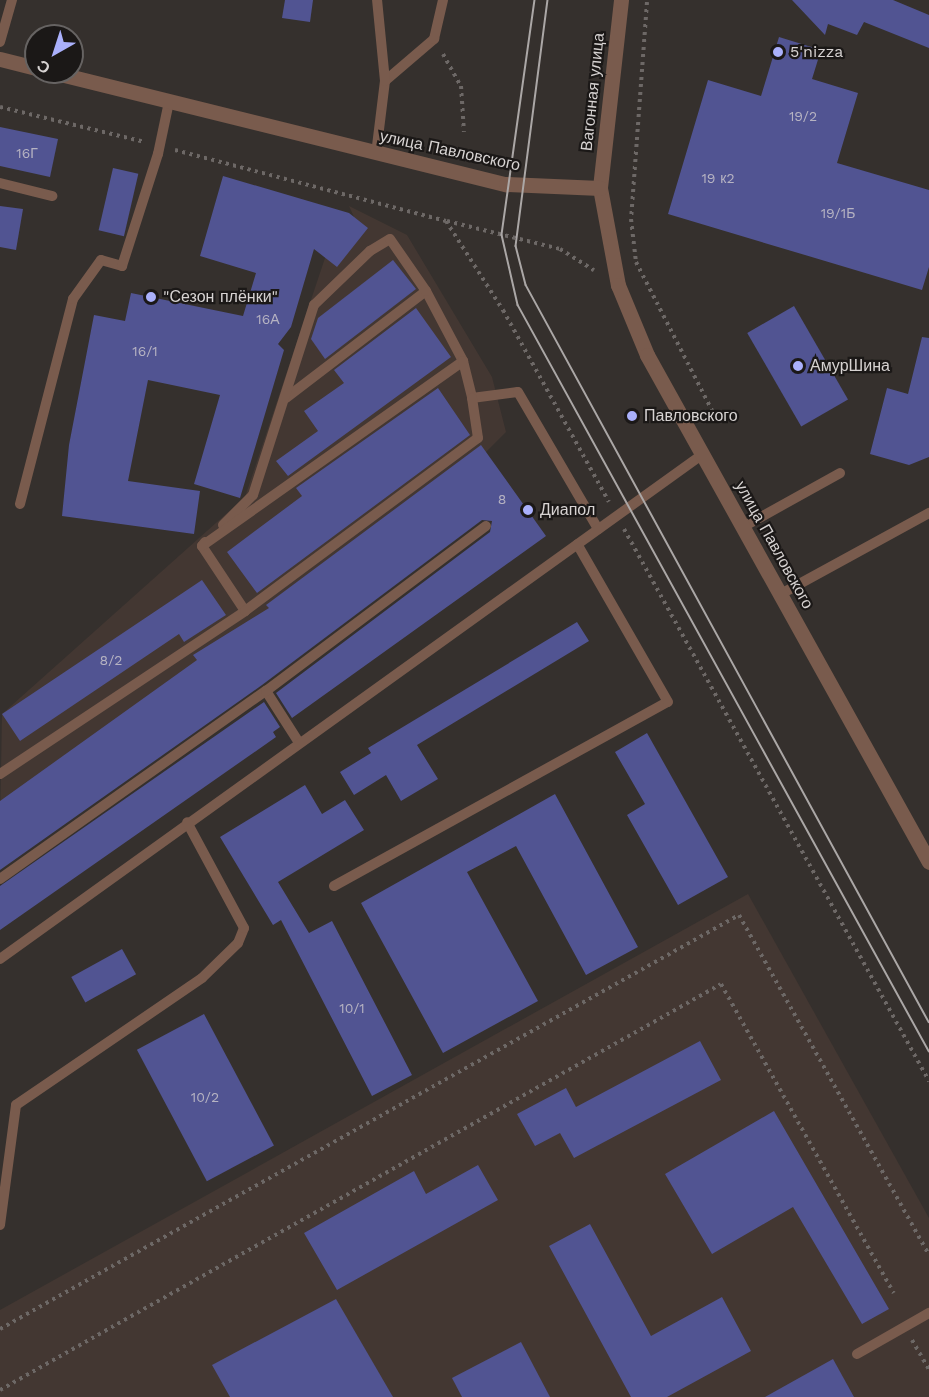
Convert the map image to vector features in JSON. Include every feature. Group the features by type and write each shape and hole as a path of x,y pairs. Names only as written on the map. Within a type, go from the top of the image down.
{"street":[{"name":"Вагонная улица","path":"600,188 621,0"},
{"path":"0,59 24,65"},
{"name":"улица Павловского","path":"84,80 376,154 506,183 600,188 618,285 647,355 929,862"}],"lane":[{"path":"0,42 12,0"},
{"path":"376,154 385,81 377,0"},
{"path":"385,81 434,39 443,0"},
{"path":"20,504 73,299 101,260 122,266 159,146 169,102"},
{"path":"0,183 52,196"},
{"path":"0,774 245,611 478,438 472,398 462,361 426,291 390,239 370,251 314,305 253,495 202,546"},
{"path":"286,398 426,291"},
{"path":"202,546 462,361"},
{"path":"472,398 519,392 598,529"},
{"path":"0,959 298,741 703,454"},
{"path":"743,527 840,473"},
{"path":"781,594 929,513"},
{"path":"0,879 266,691 486,526"},
{"path":"334,886 668,702 577,544"},
{"path":"202,546 245,611"},
{"path":"266,691 298,741"},
{"path":"0,1225 16,1105 202,978 238,943 244,928 187,822"},
{"path":"856,1354 929,1313"}],"path":[{"path":"647,2 631,219 636,262 717,420"},
{"path":"434,39 461,86 465,132"},
{"path":"0,107 560,249 594,270"},
{"path":"446,221 503,310 929,1081"},
{"path":"0,1329 739,915 929,1255"},
{"path":"0,1390 721,984 894,1293"},
{"path":"905,1327 929,1370"}],"shaded area":[{"path":"349,206 407,235 492,377 506,432 486,452 0,823 2,714 245,497 325,258 354,217"},
{"path":"748,894 929,1218 929,1397 0,1397 0,1310"}],"building":[{"path":"285,0 313,0 310,22 282,18"},
{"path":"792,0 893,0 929,15 929,48 864,22 857,35 828,24 825,35"},
{"path":"779,37 821,50 812,79 858,93 837,163 929,190 929,267 922,290 668,214 708,80 761,96"},
{"path":"0,127 58,139 50,177 0,166"},
{"path":"113,168 138,174 124,236 99,230"},
{"path":"223,176 349,213 368,228 337,267 314,249 291,327 278,344 284,350 240,498 194,484 220,395 148,380 128,481 200,491 194,534 62,516 69,445 94,315 125,321 131,293 243,316 256,273 200,256"},
{"path":"0,206 23,209 16,250 0,247"},
{"path":"393,260 416,289 325,359 311,339 318,318"},
{"name":"АмурШина","path":"794,306 848,400 801,427 747,333"},
{"path":"416,308 451,357 288,476 276,461 318,431 304,411 344,383 334,370"},
{"path":"922,337 929,338 929,457 909,465 870,454 887,388 908,394"},
{"path":"438,388 470,435 257,593 227,552 302,496 296,488"},
{"path":"481,445 546,536 292,718 276,693 490,532 492,521 482,520 262,685 0,870 0,801 197,660 193,655 269,608 266,605"},
{"path":"202,580 226,615 184,642 179,634 20,741 2,714"},
{"path":"577,622 589,641 417,745 438,779 401,801 386,775 354,795 340,772 371,753 368,748"},
{"path":"264,702 280,727 273,732 276,737 0,930 0,886"},
{"path":"647,733 728,877 678,905 627,815 645,804 615,752"},
{"path":"305,785 322,814 345,800 364,830 278,882 309,933 332,921 412,1075 372,1096 281,920 273,925 220,837"},
{"path":"555,794 638,947 586,975 516,846 467,872 538,1001 443,1053 361,903"},
{"path":"122,949 136,974 85,1002 71,977"},
{"path":"204,1014 274,1146 207,1181 137,1050"},
{"path":"700,1041 721,1080 574,1158 560,1133 535,1146 517,1114 566,1088 576,1107"},
{"path":"774,1111 889,1309 862,1324 793,1207 712,1254 665,1174"},
{"path":"478,1165 498,1200 337,1290 304,1233 414,1171 426,1194"},
{"path":"590,1224 651,1336 722,1297 751,1351 667,1397 631,1397 549,1246"},
{"path":"336,1299 393,1397 230,1397 212,1365"},
{"path":"521,1342 550,1397 462,1397 452,1378"},
{"path":"833,1359 854,1397 765,1397"}],"tram line":[{"path":"535,0 502,235 518,305 929,1051"},
{"path":"548,0 516,246 526,285 929,1022"}],"place":[{"name":"5'nizza","path":"778,52"},
{"name":"\"Сезон плёнки\"","path":"151,297"},
{"name":"АмурШина","path":"798,366"},
{"name":"Павловского","path":"632,416"},
{"name":"Диапол","path":"528,510"}]}
